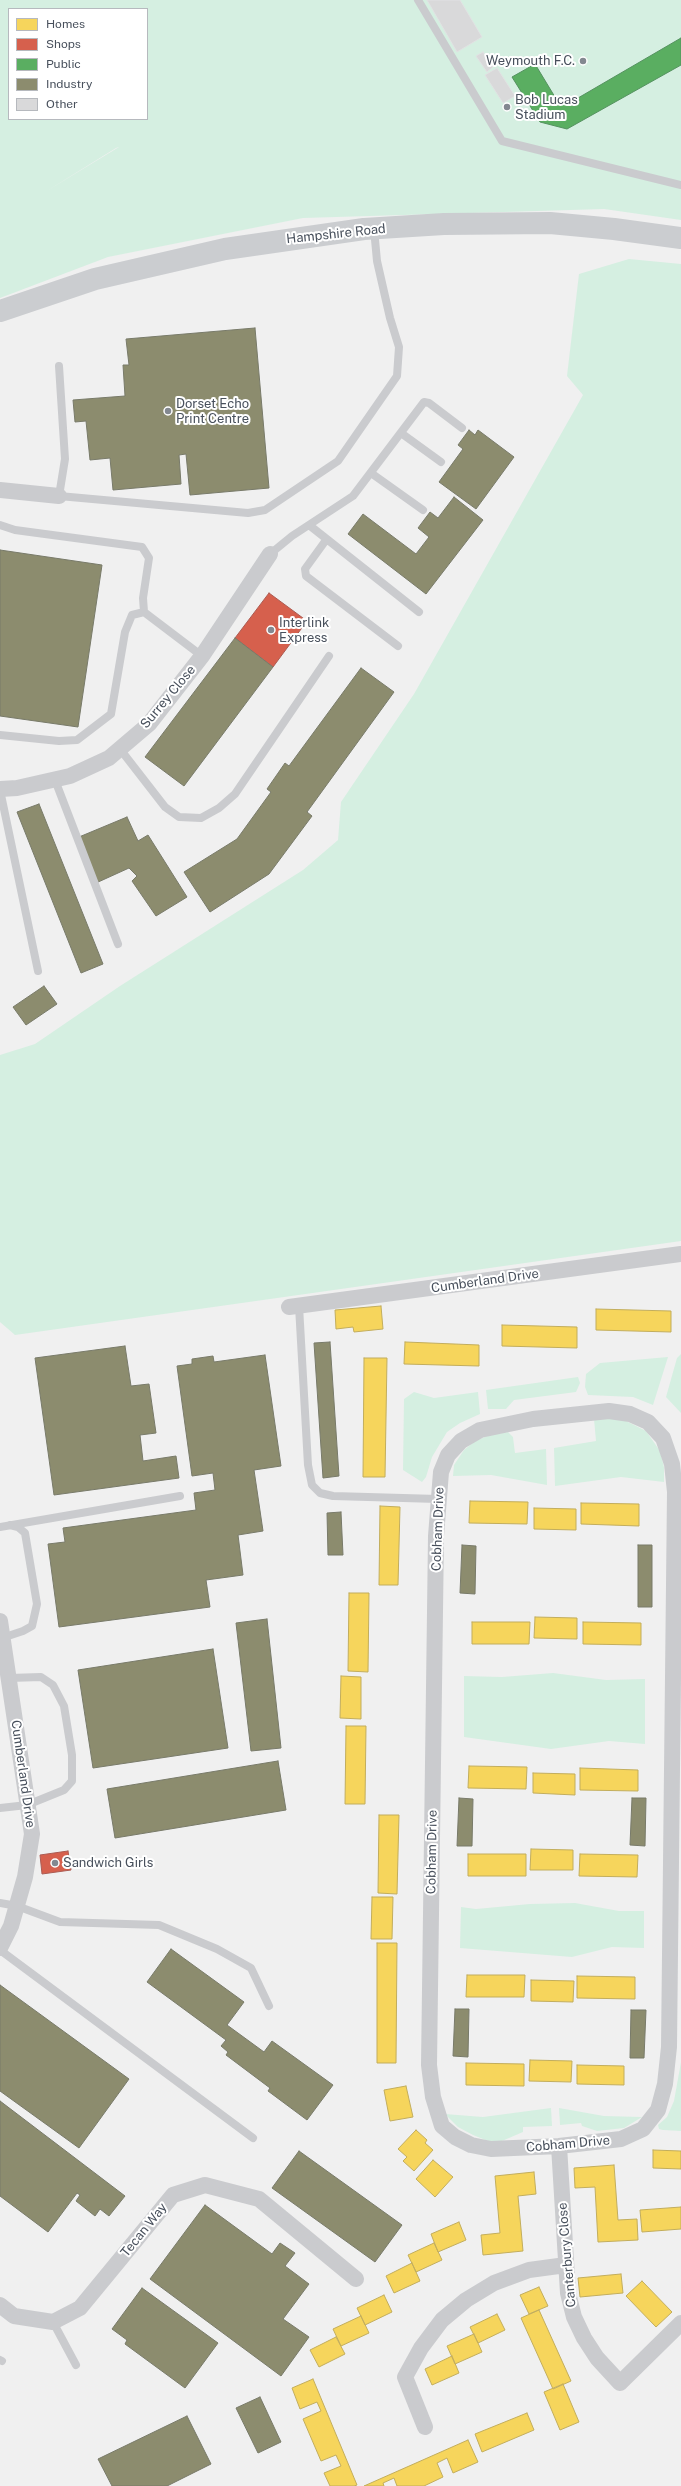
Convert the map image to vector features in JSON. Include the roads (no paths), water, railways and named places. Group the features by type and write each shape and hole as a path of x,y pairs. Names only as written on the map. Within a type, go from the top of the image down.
{"main road":[{"name":"Hampshire Road","path":"0,311 95,279 225,249 374,228 444,224 550,223 614,228 681,238"}],"street":[{"path":"0,490 58,496"},
{"name":"Surrey Close","path":"0,790 17,788 70,776 102,761 120,749 149,724 202,656 270,554"},
{"name":"Cumberland Drive","path":"294,1307 681,1254"},
{"name":"Cobham Drive","path":"609,1410 630,1414 648,1422 663,1438 672,1464 674,1492 677,1712 675,2047 658,2110 643,2129 621,2139 559,2146 491,2149 471,2145 455,2137 442,2126 436,2112 429,2065 438,1498 441,1472 448,1455 461,1441 480,1430 533,1419 609,1410"},
{"name":"Cumberland Drive","path":"0,1621 32,1834 25,1877 17,1906 11,1926 0,1949"},
{"name":"Canterbury Close","path":"559,2146 568,2292 577,2324 597,2358 620,2383 681,2323"},
{"name":"Tecan Way","path":"53,2322 80,2308 173,2196 205,2185 259,2199 356,2279"},
{"path":"425,2427 405,2377 421,2348 442,2320 466,2300 494,2283 529,2270 566,2265"},
{"path":"0,2305 14,2316 53,2322"}],"lane":[{"path":"418,0 502,141 681,185"},
{"path":"59,366 65,459 58,496 248,513 265,510 338,461 397,376 399,346 390,318 377,261 374,228"},
{"path":"270,554 309,525 353,496 424,402 429,403 462,428"},
{"path":"401,432 441,462"},
{"path":"371,473 422,510"},
{"path":"0,525 15,530 142,547 149,558 143,598 144,612 202,656"},
{"path":"309,525 326,540 419,612"},
{"path":"326,540 305,569 306,576 398,646"},
{"path":"0,735 59,741 77,740 111,714 125,632 132,615 144,612"},
{"path":"120,749 165,807 179,817 200,818 219,808 235,794 329,656"},
{"path":"55,780 118,944"},
{"path":"0,790 38,971"},
{"path":"294,1307 308,1465 312,1485 320,1493 333,1496 438,1498"},
{"path":"0,1527 180,1496"},
{"path":"2,1638 23,1632 32,1626 37,1604 25,1533 18,1527 10,1525"},
{"path":"0,1808 27,1805 64,1790 72,1781 72,1755 64,1706 53,1685 41,1677 8,1678"},
{"path":"0,1903 17,1906 60,1922 159,1925 217,1949 251,1968 269,2006"},
{"path":"0,1949 253,2138"},
{"path":"53,2322 76,2365"}],"place":[{"name":"Weymouth F.C.","path":"583,61"},
{"name":"Bob Lucas Stadium","path":"507,107"},
{"name":"Dorset Echo Print Centre","path":"168,411"},
{"name":"Interlink Express","path":"271,630"},
{"name":"Sandwich Girls","path":"55,1863"}]}
